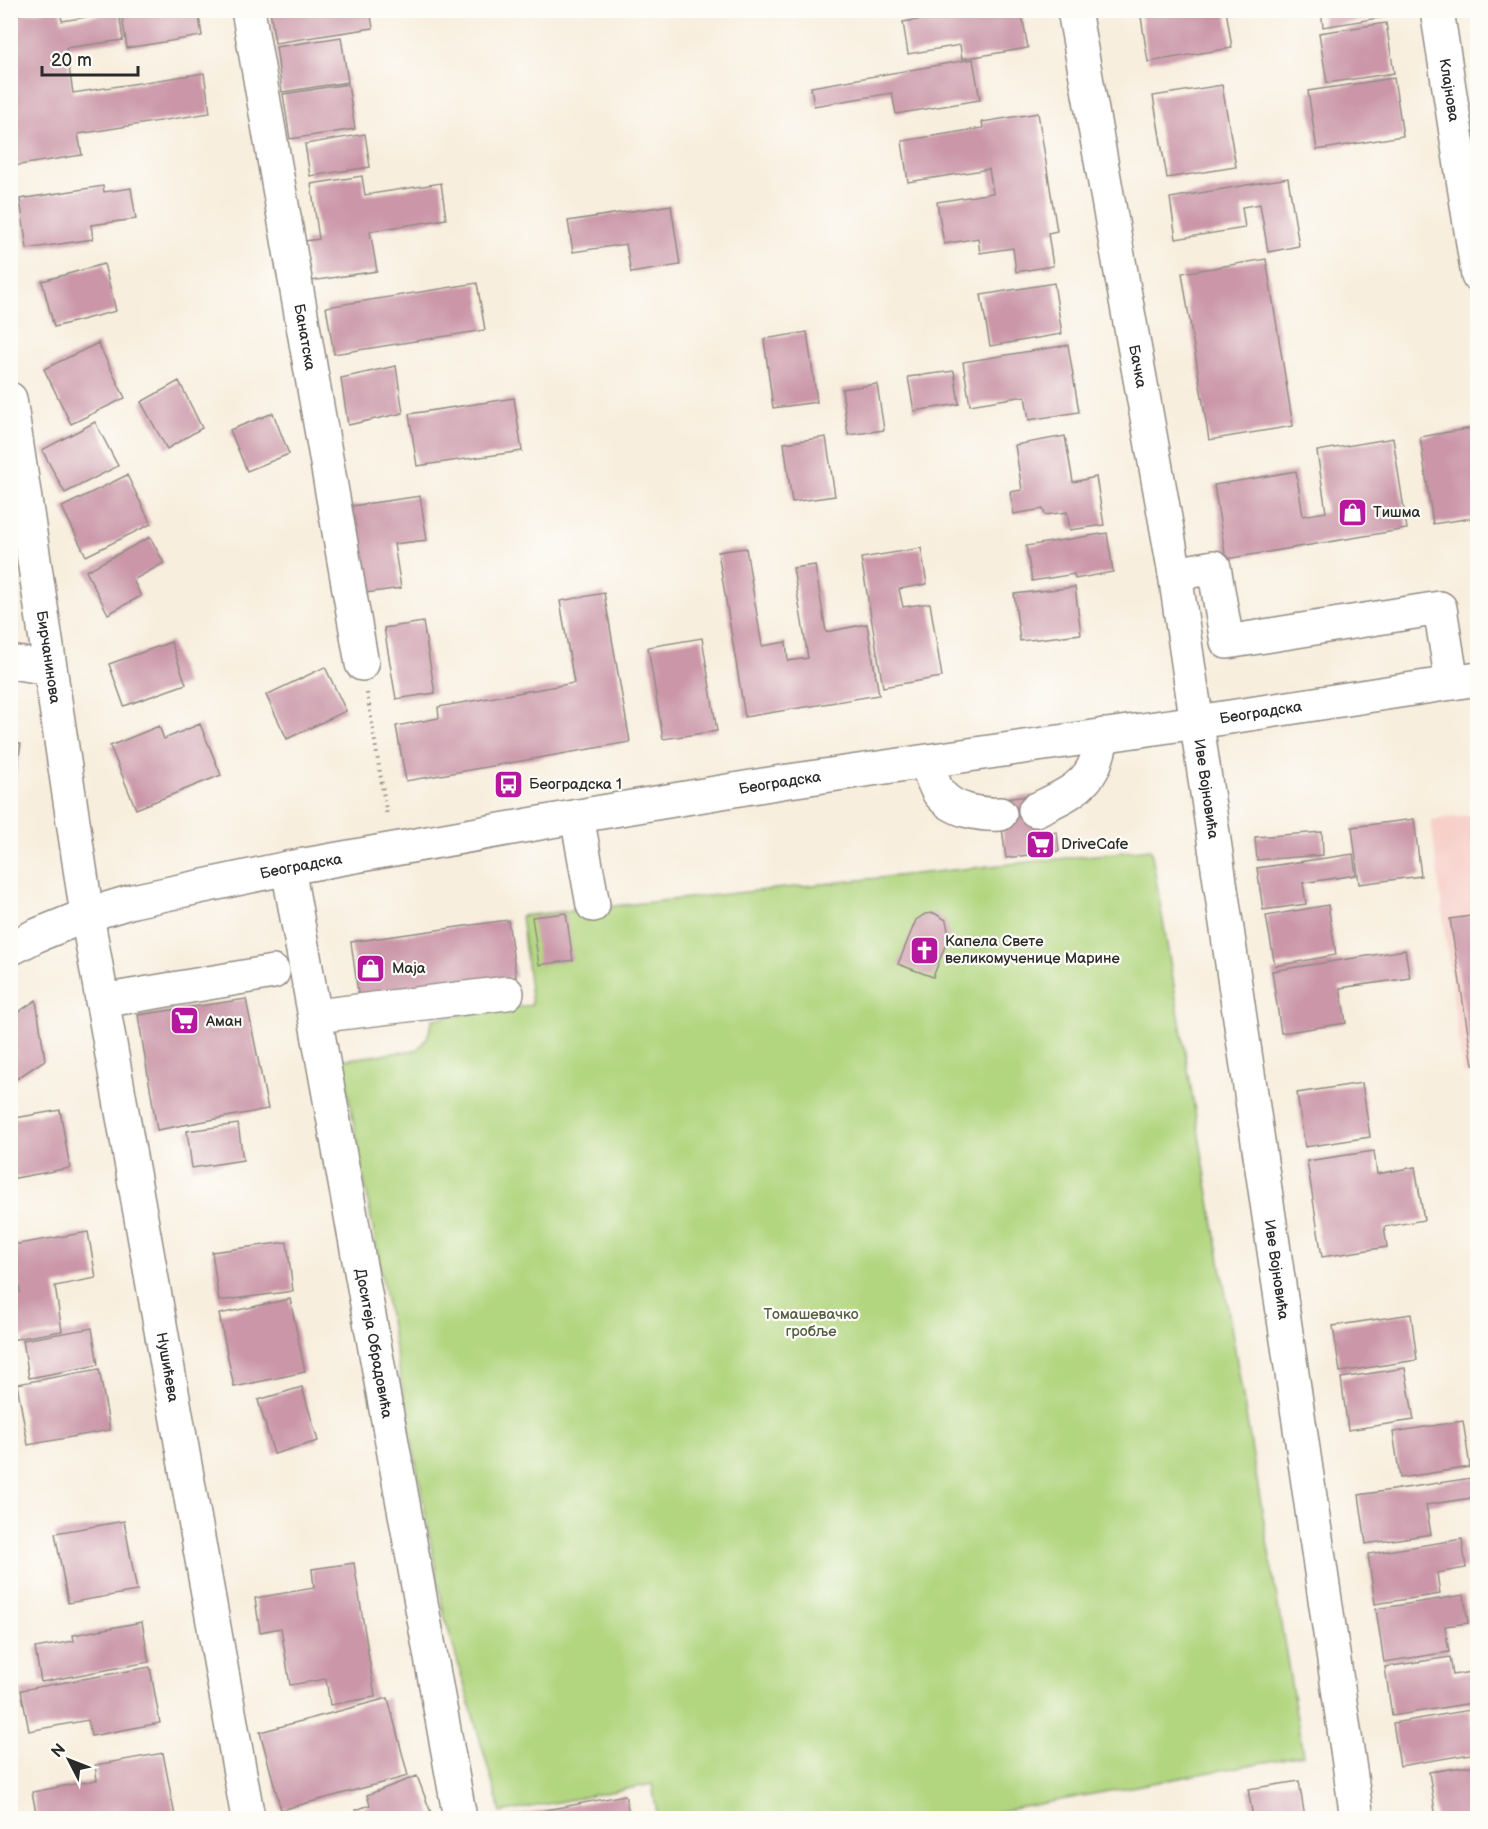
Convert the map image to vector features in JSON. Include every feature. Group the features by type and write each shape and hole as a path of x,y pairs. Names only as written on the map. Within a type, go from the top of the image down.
{"street":[{"name":"Банатска","path":"248,10 362,664"},
{"name":"Бачка","path":"1074,10 1175,574 1197,722"},
{"name":"Клајнова","path":"1437,10 1478,276"},
{"name":"Бирчанинова","path":"10,399 87,915"},
{"path":"1175,574 1214,567 1227,642 1440,608 1465,681"},
{"path":"10,662 50,668"},
{"name":"Београдска","path":"10,949 87,915 133,902 288,868 782,782 1465,681"},
{"name":"Иве Војновића","path":"1197,722 1357,1818"},
{"path":"1035,810 1062,798 1078,787 1093,768 1103,735"},
{"path":"926,762 939,793 951,803 966,811 983,815 1000,814"},
{"path":"577,816 592,905"},
{"name":"Доситеја Обрадовића","path":"288,868 460,1818"},
{"name":"Нушићева","path":"87,915 248,1818"},
{"path":"102,1001 273,972"},
{"path":"316,1016 507,993"}],"path":[{"path":"362,664 392,850"}],"shaded area":[{"path":"1477,814 1477,1072 1463,1074 1431,820"}],"green space":[{"name":"Томашевачко гробље","path":"1151,849 1303,1755 964,1818 658,1818 652,1784 501,1813 444,1614 342,1060 417,1050 427,1038 433,1019 532,1005 521,916"}],"building":[{"path":"60,10 62,21 119,12 123,40 66,48 73,93 204,73 210,113 78,134 82,155 14,166 10,139 10,16"},
{"path":"121,10 198,10 202,36 127,48"},
{"path":"270,10 370,10 373,28 275,43"},
{"path":"954,10 1021,10 1028,48 962,59 960,45 908,54 903,22 955,14"},
{"path":"1140,10 1226,10 1232,48 1148,62"},
{"path":"1321,10 1384,10 1385,17 1323,27"},
{"path":"1386,23 1394,73 1327,83 1319,33"},
{"path":"341,37 348,82 282,92 276,47"},
{"path":"973,59 980,100 896,114 892,93 814,106 811,87"},
{"path":"1394,78 1403,136 1317,150 1308,91"},
{"path":"348,84 355,129 290,139 283,94"},
{"path":"1222,85 1236,167 1167,178 1153,96"},
{"path":"1038,113 1057,231 1048,233 1053,266 1016,272 1013,248 980,253 978,238 944,244 937,202 993,193 989,169 908,182 902,141 983,128 982,122"},
{"path":"365,134 370,167 310,176 305,144"},
{"path":"362,176 365,195 441,183 446,219 370,231 377,271 311,281 305,241 319,239 311,184"},
{"path":"1288,178 1299,246 1268,252 1260,204 1242,207 1245,228 1176,239 1170,198"},
{"path":"103,186 104,192 131,188 136,219 91,225 93,239 27,249 20,199"},
{"path":"671,205 680,265 631,273 626,244 573,252 568,221"},
{"path":"1266,259 1293,426 1209,440 1182,273"},
{"path":"104,264 116,311 54,327 42,281"},
{"path":"477,283 485,330 334,354 326,307"},
{"path":"1054,283 1062,334 990,346 981,295"},
{"path":"807,332 817,402 773,408 764,339"},
{"path":"98,343 125,398 71,424 44,369"},
{"path":"1068,345 1079,412 1029,420 1025,396 970,405 963,362"},
{"path":"396,366 403,413 348,425 341,378"},
{"path":"954,371 959,404 914,411 908,377"},
{"path":"179,381 202,428 167,449 141,402"},
{"path":"877,384 884,430 848,435 842,389"},
{"path":"514,398 522,451 417,466 409,414"},
{"path":"273,413 289,454 247,471 230,430"},
{"path":"95,422 118,466 65,493 42,450"},
{"path":"1478,427 1478,517 1433,524 1420,437"},
{"path":"1065,436 1073,482 1096,477 1104,525 1070,530 1067,512 1045,515 1043,509 1014,514 1010,492 1022,490 1015,445"},
{"path":"826,437 835,496 792,502 784,443"},
{"path":"1393,438 1407,529 1226,559 1214,485 1296,471 1303,516 1326,512 1317,451"},
{"path":"127,475 151,524 86,556 62,507"},
{"path":"420,496 427,540 394,544 401,588 358,594 345,507"},
{"path":"1107,533 1113,572 1075,579 1074,574 1032,581 1026,546"},
{"path":"150,537 164,563 133,580 141,596 108,614 86,571"},
{"path":"746,548 762,646 786,642 788,661 808,658 793,568 815,565 826,632 867,624 879,695 745,717 718,552"},
{"path":"921,548 927,584 899,589 903,607 930,603 942,677 883,687 861,558"},
{"path":"1075,587 1081,634 1020,641 1014,594"},
{"path":"604,593 630,742 406,781 396,726 439,718 438,707 574,683 560,601"},
{"path":"423,622 435,693 396,699 384,628"},
{"path":"702,638 717,731 663,739 648,647"},
{"path":"171,642 186,684 124,706 109,664"},
{"path":"325,667 346,711 287,739 266,695"},
{"path":"200,724 221,775 136,809 110,746 159,726 164,739"},
{"path":"10,742 21,744 12,795 10,795"},
{"path":"1033,795 1038,835 1057,832 1059,851 1006,858 998,800"},
{"path":"1414,819 1421,876 1359,884 1352,827"},
{"path":"1322,832 1323,855 1257,860 1255,837"},
{"path":"1353,854 1356,875 1303,883 1306,904 1263,910 1257,868"},
{"path":"1328,905 1336,955 1275,966 1266,916"},
{"path":"566,913 573,960 539,965 532,917"},
{"name":"Капела Свете великомученице Марине","path":"934,913 946,920 949,936 933,977 898,964 916,920 925,914"},
{"path":"1478,915 1478,1065 1473,1065 1450,919"},
{"path":"508,920 516,977 359,1000 351,942"},
{"path":"1405,950 1410,978 1340,988 1346,1023 1281,1033 1272,971"},
{"path":"246,999 268,1109 157,1130 138,1015"},
{"path":"36,1000 45,1060 10,1083 10,1018"},
{"path":"1362,1083 1370,1137 1305,1147 1297,1093"},
{"path":"60,1110 70,1168 10,1179 10,1119"},
{"path":"238,1124 243,1160 192,1168 187,1131"},
{"path":"1374,1151 1377,1174 1415,1167 1424,1220 1384,1227 1387,1247 1322,1257 1307,1161"},
{"path":"88,1232 96,1278 55,1286 62,1331 10,1340 10,1293 20,1292 12,1245"},
{"path":"287,1242 293,1291 219,1301 212,1252"},
{"path":"290,1299 305,1372 234,1387 219,1314"},
{"path":"1411,1314 1417,1360 1340,1372 1333,1326"},
{"path":"92,1328 98,1365 29,1378 23,1340"},
{"path":"1405,1368 1414,1420 1348,1430 1341,1378"},
{"path":"99,1369 110,1430 28,1445 17,1384"},
{"path":"302,1387 318,1441 274,1454 258,1400"},
{"path":"1463,1421 1470,1467 1400,1478 1393,1432"},
{"path":"1478,1477 1478,1497 1426,1505 1431,1534 1366,1544 1359,1495"},
{"path":"124,1521 137,1591 68,1603 55,1533"},
{"path":"1462,1539 1466,1568 1437,1573 1440,1594 1375,1604 1368,1554"},
{"path":"354,1563 375,1697 330,1705 326,1679 290,1685 281,1628 260,1632 255,1598 314,1588 312,1569"},
{"path":"1464,1595 1468,1623 1445,1626 1449,1652 1384,1662 1376,1609"},
{"path":"142,1622 149,1662 41,1682 35,1648 74,1641 73,1635"},
{"path":"1450,1657 1453,1675 1478,1671 1478,1702 1392,1716 1385,1667"},
{"path":"150,1667 160,1723 91,1736 88,1720 29,1731 21,1690"},
{"path":"388,1698 408,1776 281,1810 260,1732"},
{"path":"1470,1710 1477,1753 1400,1766 1393,1723"},
{"path":"163,1753 175,1816 162,1818 37,1818 32,1792 97,1780 95,1765"},
{"path":"1478,1765 1478,1818 1436,1818 1429,1772"},
{"path":"417,1776 433,1818 359,1818 356,1810 370,1805 367,1795"},
{"path":"1299,1781 1305,1818 1253,1818 1248,1789"},
{"path":"625,1795 630,1818 509,1818 509,1817"}],"place":[{"name":"Тишма","path":"1352,512"},
{"name":"Београдска 1","path":"508,784"},
{"name":"DriveCafe","path":"1040,844"},
{"name":"Капела Свете великомученице Марине","path":"924,950"},
{"name":"Маја","path":"371,968"},
{"name":"Аман","path":"185,1021"}]}
